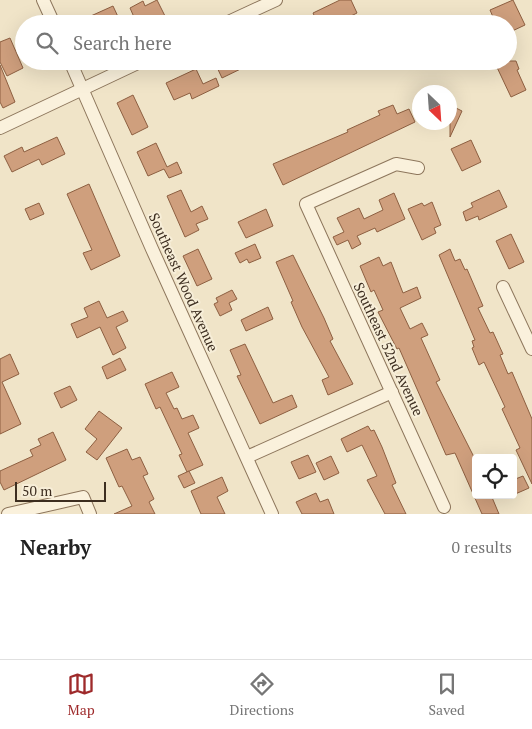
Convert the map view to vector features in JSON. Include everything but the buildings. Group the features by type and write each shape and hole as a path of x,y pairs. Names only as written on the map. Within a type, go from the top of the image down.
{"street":[{"path":"43,0 50,15"},
{"path":"244,15 276,0"},
{"name":"Southeast Wood Avenue","path":"74,70 152,249 272,514"},
{"path":"0,128 123,70"},
{"name":"Southeast 52nd Avenue","path":"418,168 396,164 306,204 444,507"},
{"path":"503,286 528,329 532,349"},
{"path":"247,457 392,392"},
{"path":"8,514 82,497 90,514"}]}
